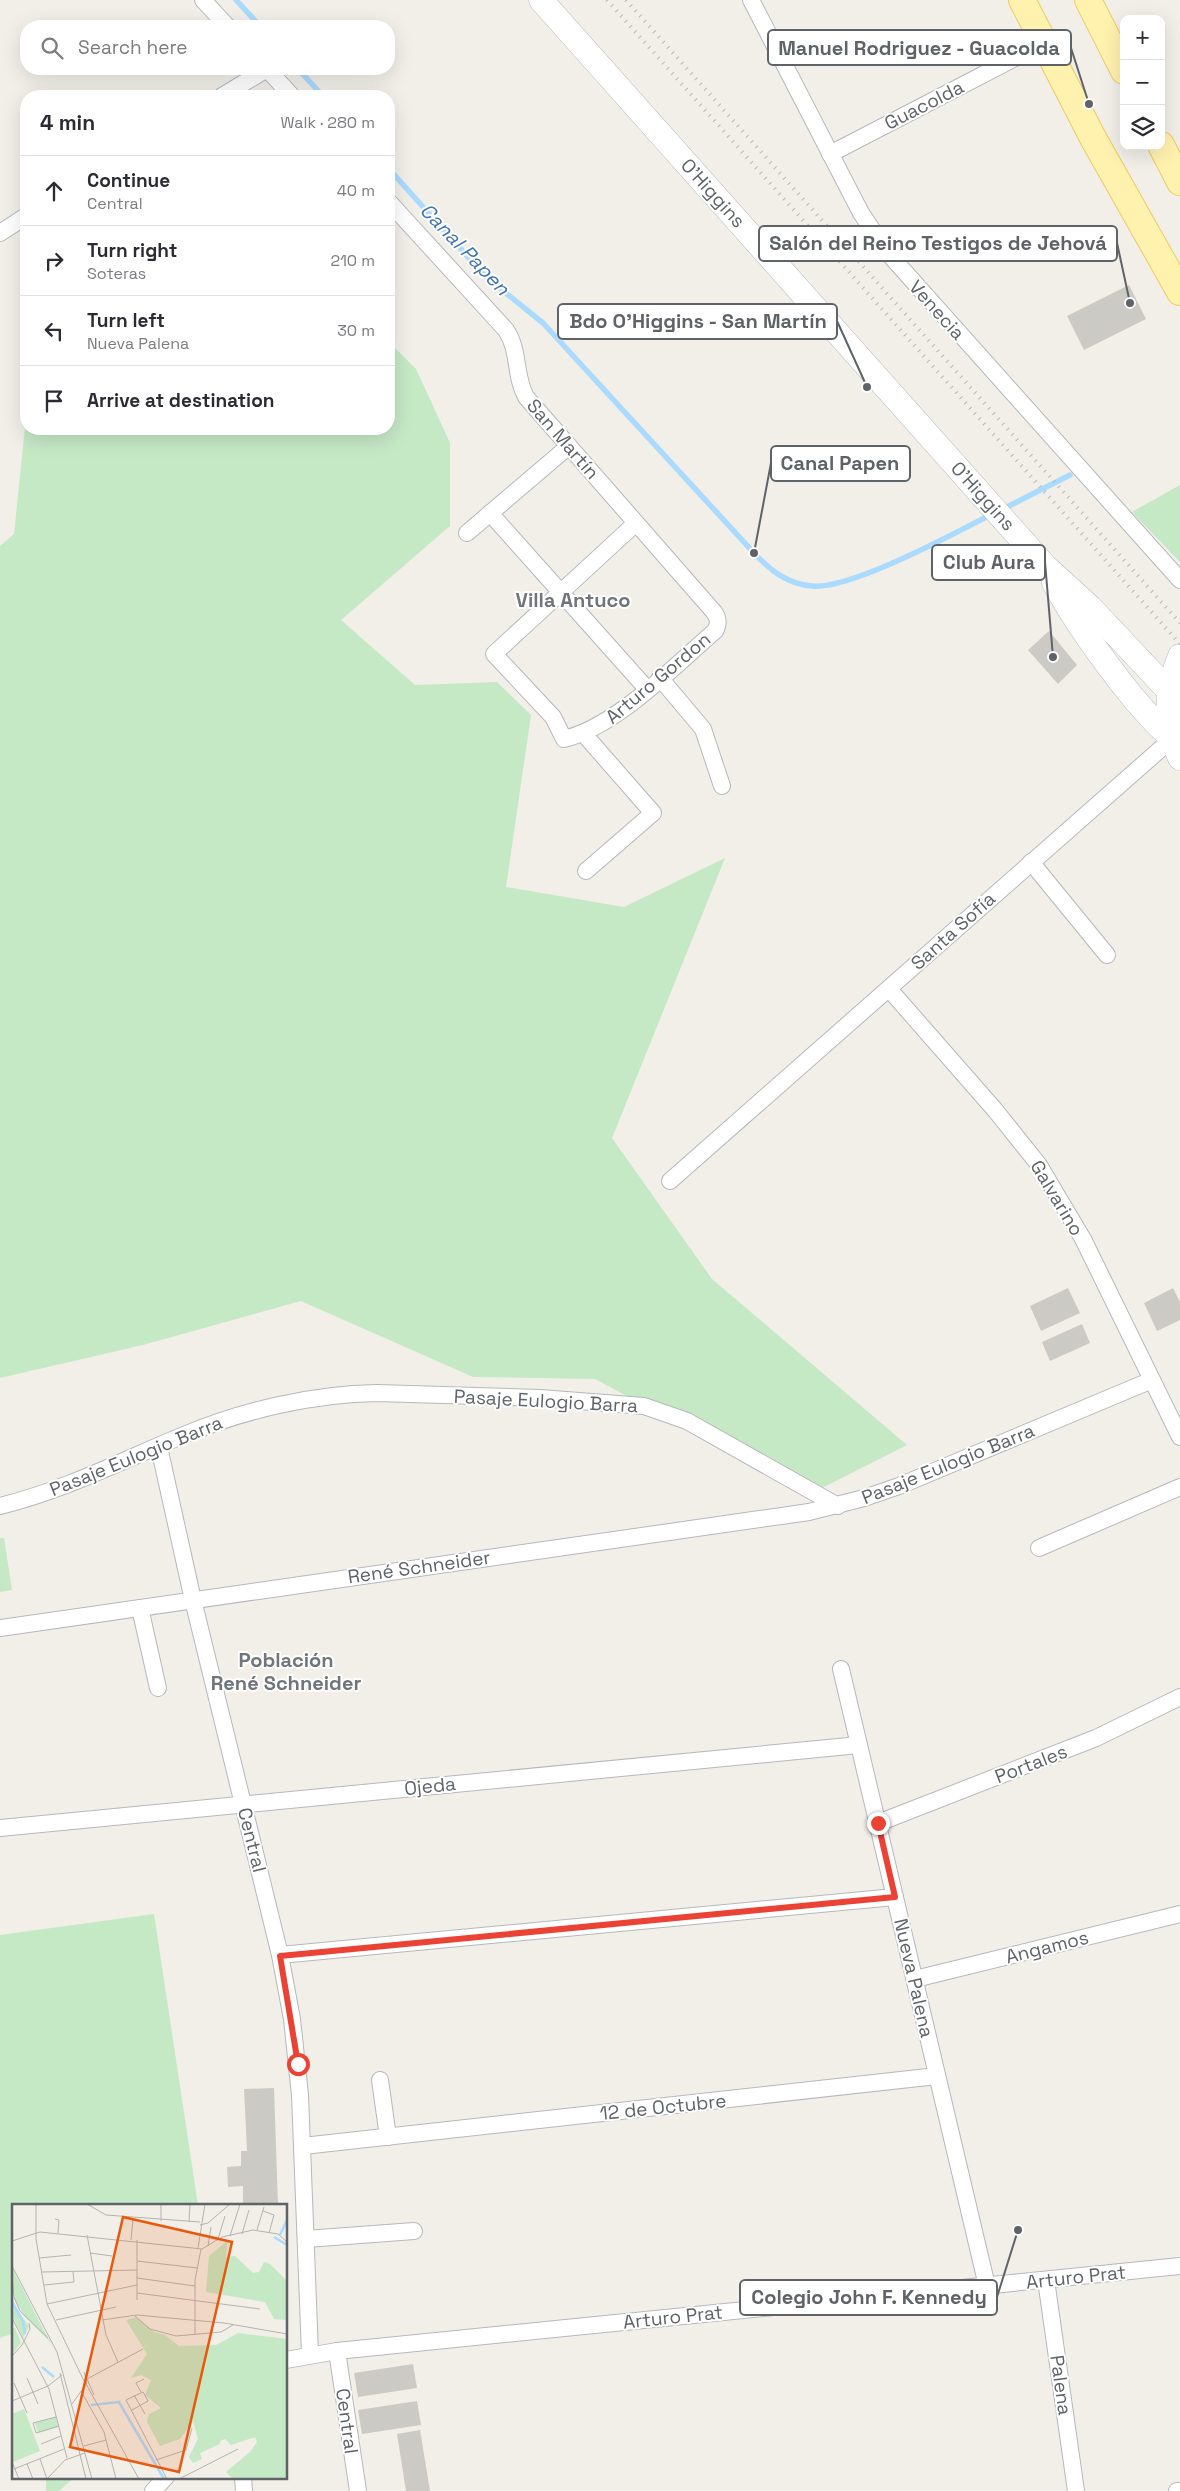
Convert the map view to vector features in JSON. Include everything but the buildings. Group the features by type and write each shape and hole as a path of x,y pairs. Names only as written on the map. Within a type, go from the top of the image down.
{"main road":[{"path":"1022,0 1093,138 1180,292"},
{"path":"1088,0 1120,63"},
{"path":"1164,150 1180,182"}],"street":[{"path":"203,0 221,20"},
{"name":"O'Higgins","path":"541,0 1045,566 1090,607 1174,702"},
{"name":"Venecia","path":"751,0 861,213 886,252 1180,580"},
{"name":"Guacolda","path":"830,154 1044,43"},
{"path":"232,90 257,75"},
{"path":"273,75 286,90"},
{"name":"San Martín","path":"395,209 506,330 515,347 520,388 529,401 714,612 718,622"},
{"path":"0,233 20,220"},
{"path":"467,533 569,446"},
{"path":"490,513 647,689"},
{"path":"561,592 636,523"},
{"name":"O'Higgins","path":"1045,566 1077,622 1104,660 1176,748"},
{"name":"Arturo Gordon","path":"561,592 494,654 553,717 564,739 583,733 617,715 714,631 718,622"},
{"path":"1176,748 1174,702 1180,656"},
{"path":"660,678 703,729 722,786"},
{"path":"1142,708 1150,711 1174,702"},
{"path":"583,733 653,812 586,871"},
{"name":"Santa Sofía","path":"670,1181 1031,862 1176,748"},
{"path":"1031,862 1107,954"},
{"name":"Galvarino","path":"889,989 995,1110 1038,1165 1075,1224 1180,1437"},
{"name":"Pasaje Eulogio Barra","path":"0,1506 61,1487 159,1447 182,1435 238,1417 296,1403 354,1393 540,1398 629,1403 659,1410 687,1421 838,1506 899,1486 1152,1380"},
{"name":"Central","path":"159,1447 193,1600 280,1956 295,2041 303,2146 310,2354"},
{"path":"1039,1548 1180,1487"},
{"name":"René Schneider","path":"0,1628 809,1512 838,1506"},
{"path":"140,1608 158,1688"},
{"name":"Nueva Palena","path":"841,1670 987,2286"},
{"name":"Portales","path":"878,1823 1096,1738 1180,1697"},
{"name":"Ojeda","path":"0,1828 859,1744"},
{"path":"280,1956 895,1897"},
{"name":"Angamos","path":"915,1980 1180,1914"},
{"name":"12 de Octubre","path":"303,2146 938,2076"},
{"path":"380,2080 388,2137"},
{"path":"306,2239 414,2231"},
{"name":"Arturo Prat","path":"288,2360 310,2354 337,2351 1180,2266"},
{"name":"Palena","path":"1046,2280 1076,2491"},
{"name":"Central","path":"337,2351 358,2491"},
{"path":"152,2491 165,2478"},
{"path":"243,2478 244,2491"}],"green space":[{"path":"395,348 416,369 450,443 450,526 341,620 415,685 497,682 531,715 506,887 624,907 725,858 612,1138 712,1279 907,1445 810,1494 595,1379 473,1377 301,1301 143,1345 0,1378 0,546 14,534 24,435 395,435"},
{"path":"1180,485 1180,561 1179,561 1132,512"},
{"path":"0,1538 4,1538 12,1590 0,1592"},
{"path":"154,1914 198,2204 12,2204 12,2334 0,2338 0,1935"},
{"path":"46,2478 74,2478 59,2491 46,2491"}],"waterway":[{"name":"Canal Papen","path":"236,0 254,20"},
{"name":"Canal Papen","path":"304,75 317,90"},
{"name":"Canal Papen","path":"395,176 486,277 543,323 754,553 766,565 787,579 812,586 829,585 851,579 902,559 992,514"},
{"name":"Canal Papen","path":"1003,509 1070,475"}],"railway":[{"path":"607,0 1180,644"},
{"path":"626,0 1180,623"}],"place":[{"name":"Manuel Rodriguez - Guacolda","path":"1089,104"},
{"name":"Salón del Reino Testigos de Jehová","path":"1130,303"},
{"name":"Bdo O'Higgins - San Martín","path":"867,387"},
{"name":"Canal Papen","path":"754,553"},
{"name":"Club Aura","path":"1053,657"},
{"name":"Colegio John F. Kennedy","path":"1018,2230"}],"district":[{"name":"Villa Antuco","path":"573,600"},
{"name":"Población René Schneider","path":"286,1672"}],"route":[{"path":"298,2064 280,1956 895,1897 878,1823"}]}
